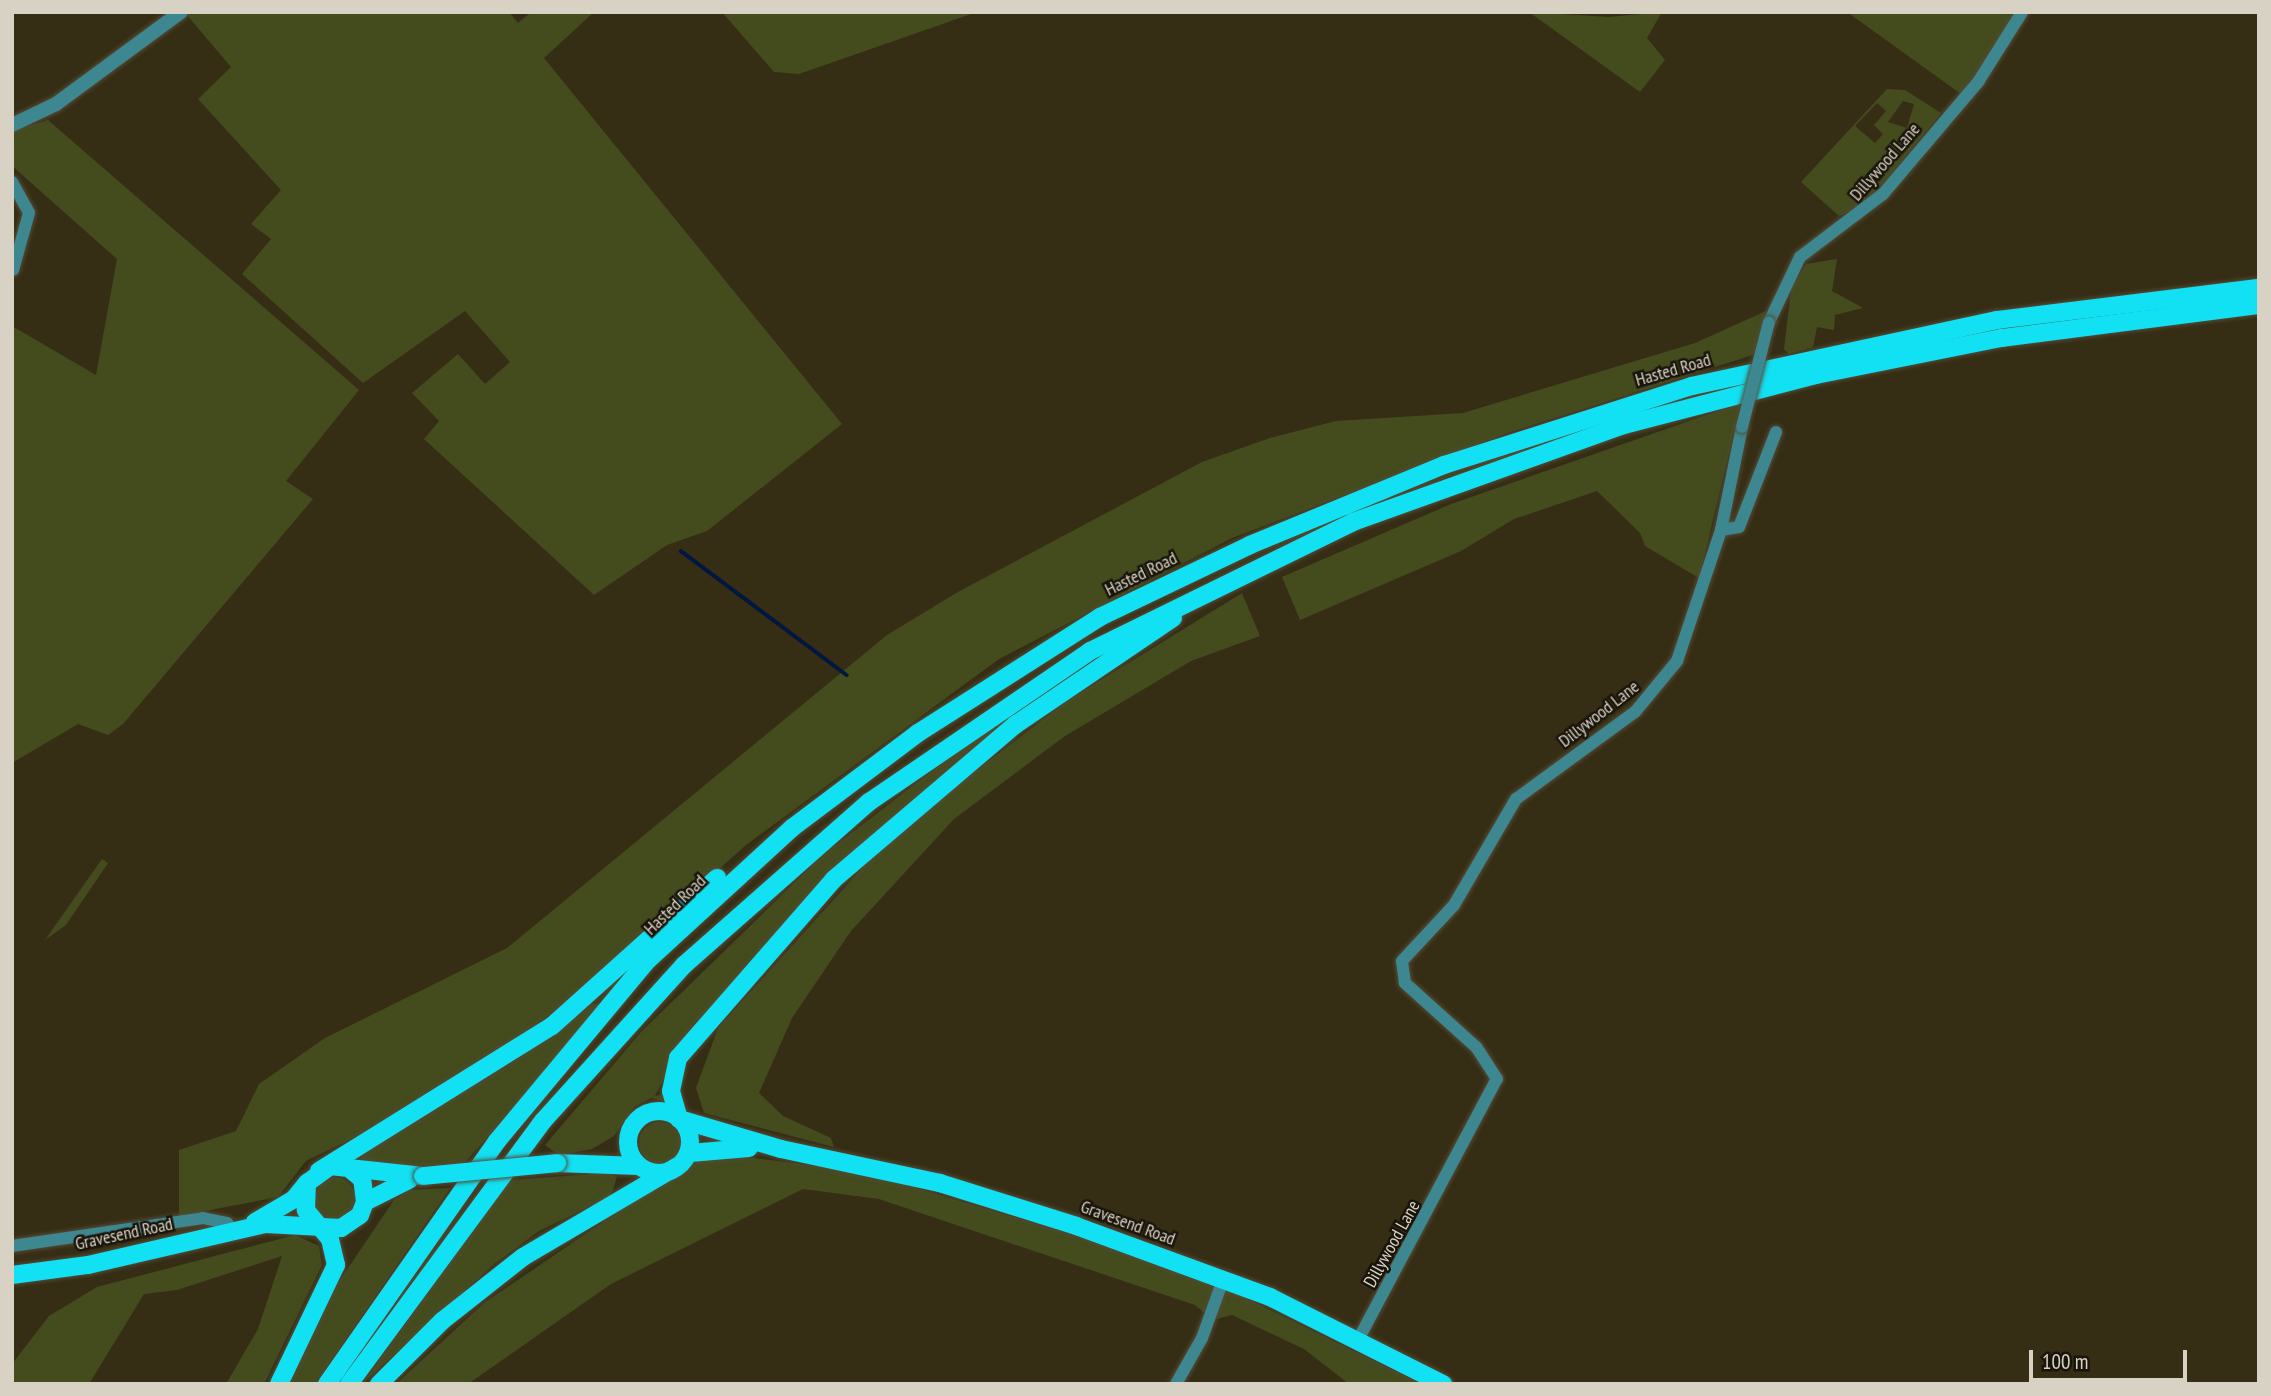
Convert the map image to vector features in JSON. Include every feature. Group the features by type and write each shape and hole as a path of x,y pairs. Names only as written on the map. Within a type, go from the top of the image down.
{"main road":[{"name":"Hasted Road","path":"327,1384 497,1141 648,960 792,828 887,757 1100,617 1250,545 1444,465 1692,386 1997,320 2259,288"},
{"path":"349,1384 569,1089 761,892 895,782 1045,678 1250,569 1455,482 1697,405 2002,338 2259,305"},
{"path":"379,1384 442,1321 523,1257 676,1167 690,1153 671,1091 678,1058 834,879 1015,725 1250,569"},
{"name":"Gravesend Road","path":"238,1229 294,1199 313,1177 552,1026 741,857 878,750 1009,662 1100,617"},
{"path":"279,1384 335,1272 334,1248 303,1199 313,1177 352,1171 423,1176 557,1163 603,1154 652,1112 679,1119"},
{"name":"Gravesend Road","path":"679,1119 781,1149 940,1183 1223,1280 1358,1340 1443,1384"},
{"path":"629,1133 629,1153 639,1166"},
{"name":"Gravesend Road","path":"690,1153 781,1149"},
{"path":"557,1163 639,1166 655,1172 676,1167"},
{"path":"352,1171 362,1179 365,1202"},
{"path":"318,1223 352,1223 365,1202 423,1176"},
{"name":"Gravesend Road","path":"12,1275 238,1229 318,1223"}],"street":[{"path":"12,125 56,104 181,12"},
{"name":"Dillywood Lane","path":"1358,1340 1497,1079 1476,1047 1404,981 1402,961 1454,905 1516,799 1659,689 1692,627 1721,530 1742,427 1769,322 1785,277 1800,257 1883,194 1978,82 2022,12"},
{"path":"12,182 29,213 13,271"},
{"path":"1721,530 1738,527 1776,432"},
{"path":"12,1246 203,1218 227,1223 238,1229"},
{"path":"1176,1384 1202,1338 1223,1280"}],"green space":[{"path":"509,12 518,23 531,12 594,12 544,58 842,424 707,531 667,545 594,595 424,439 439,421 412,393 458,354 485,384 510,362 465,311 363,383 242,274 271,239 251,224 281,190 198,99 231,67 186,14"},
{"path":"722,12 977,12 799,74 774,72"},
{"path":"1529,12 1609,17 1662,12 1647,38 1665,60 1640,92"},
{"path":"1847,12 2018,12 1961,94"},
{"path":"1887,89 1905,90 1941,113 1867,204 1839,216 1801,182","holes":["1903,101 1914,104 1907,128 1888,122","1877,103 1886,111 1874,125 1883,134 1875,143 1855,126"]},
{"path":"48,120 359,390 286,481 313,499 123,724 108,735 78,724 12,763 12,326 96,375 117,259 12,166 12,131"},
{"path":"1837,259 1832,291 1863,308 1835,315 1834,330 1817,327 1813,347 1789,354 1784,349 1791,289 1806,264"},
{"path":"1766,311 1756,354 1510,432 1232,538 999,659 746,845 589,985 503,1050 396,1117 306,1161 278,1197 179,1216 179,1150 236,1131 259,1084 325,1038 507,948 887,635 958,592 1202,462 1270,438 1336,421 1463,413 1695,343"},
{"path":"1741,403 1699,578 1645,546 1640,533 1597,491 1514,519 1461,551 1300,620 1282,577 1451,504"},
{"path":"1242,593 1260,636 1191,661 1065,736 954,819 851,931 792,1018 759,1093 783,1116 831,1138 834,1147 704,1113 696,1088 718,1028 890,837 1067,701"},
{"path":"1063,681 925,790 769,940 671,1064 655,1096 667,1093 669,1103 651,1098 634,1107 614,1136 592,1149 559,1155 545,1145 641,1032 823,855 989,727"},
{"path":"102,859 108,863 66,925 45,940"},
{"path":"604,1003 462,1166 372,1167 358,1155 516,1060 591,1004"},
{"path":"660,1122 675,1128 681,1143 675,1158 660,1164 645,1158 639,1143 645,1128"},
{"path":"739,1156 862,1172 1054,1229 1217,1284 1421,1384 1349,1384 1304,1349 1232,1315 1213,1320 1195,1305 879,1199 803,1189 611,1284 468,1384 396,1384 484,1303 603,1222 697,1160"},
{"path":"608,1173 617,1177 611,1196 539,1231 494,1264 362,1384 509,1180"},
{"path":"334,1177 349,1183 355,1198 349,1213 334,1219 319,1213 313,1198 319,1183"},
{"path":"450,1188 315,1384 285,1384 338,1283 394,1200 409,1190"},
{"path":"295,1235 319,1246 322,1265 264,1384 226,1384 258,1329 282,1256 177,1290 144,1294 89,1384 12,1382 12,1364 49,1316 97,1287"}],"waterway":[{"path":"681,551 847,675"}]}
